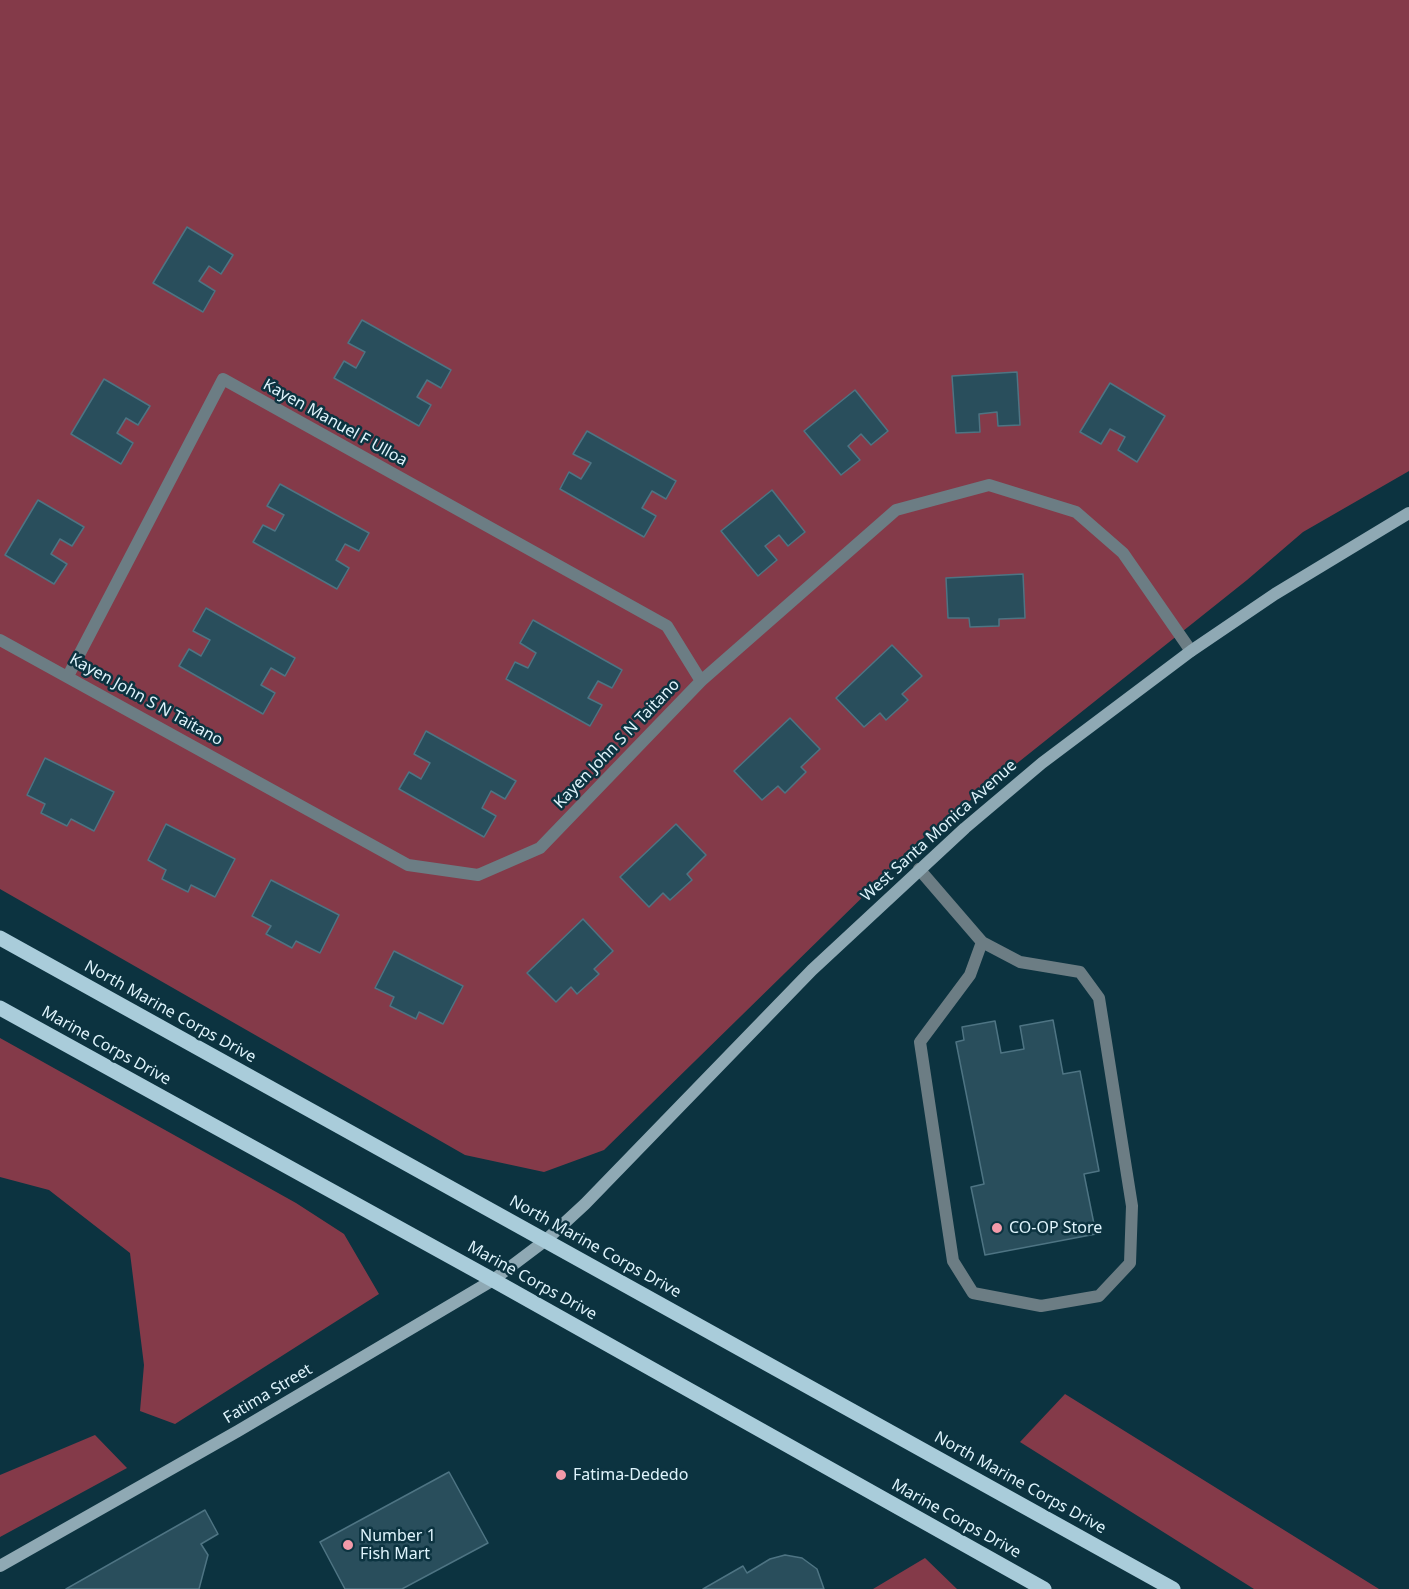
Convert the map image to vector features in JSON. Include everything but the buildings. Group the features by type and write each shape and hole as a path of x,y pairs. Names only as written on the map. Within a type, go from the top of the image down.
{"main road":[{"name":"West Santa Monica Avenue","path":"546,1240 585,1204 812,970 919,869 1042,763 1191,651 1275,594 1408,516"},
{"name":"North Marine Corps Drive","path":"0,938 1173,1589"},
{"name":"Marine Corps Drive","path":"0,1008 493,1280 1044,1589"},
{"name":"Fatima Street","path":"0,1566 238,1431 493,1280 546,1240"}],"street":[{"name":"Kayen Manuel F Ulloa","path":"68,676 223,379 668,626 701,681"},
{"name":"Kayen John S N Taitano","path":"0,640 408,865 478,875 540,848 701,681 896,510 989,485 1077,512 1123,553 1191,651"},
{"path":"919,869 982,942 1020,962 1080,972 1099,998 1132,1206 1130,1263 1099,1296 1041,1306 973,1293 953,1261 920,1042 970,975 982,942"}],"shaded area":[{"path":"0,0 1409,0 1409,471 1303,532 1247,580 922,839 604,1150 544,1172 465,1155 0,889"},
{"path":"0,1038 296,1203 344,1234 379,1294 175,1424 140,1411 144,1365 130,1253 49,1190 0,1177"},
{"path":"1065,1394 1379,1589 1254,1589 1020,1442"},
{"path":"95,1435 127,1468 0,1537 0,1475"},
{"path":"925,1558 957,1589 873,1589"}],"place":[{"name":"CO-OP Store","path":"997,1228"},
{"name":"Fatima-Dededo","path":"561,1475"},
{"name":"Number 1 Fish Mart","path":"348,1545"}]}
